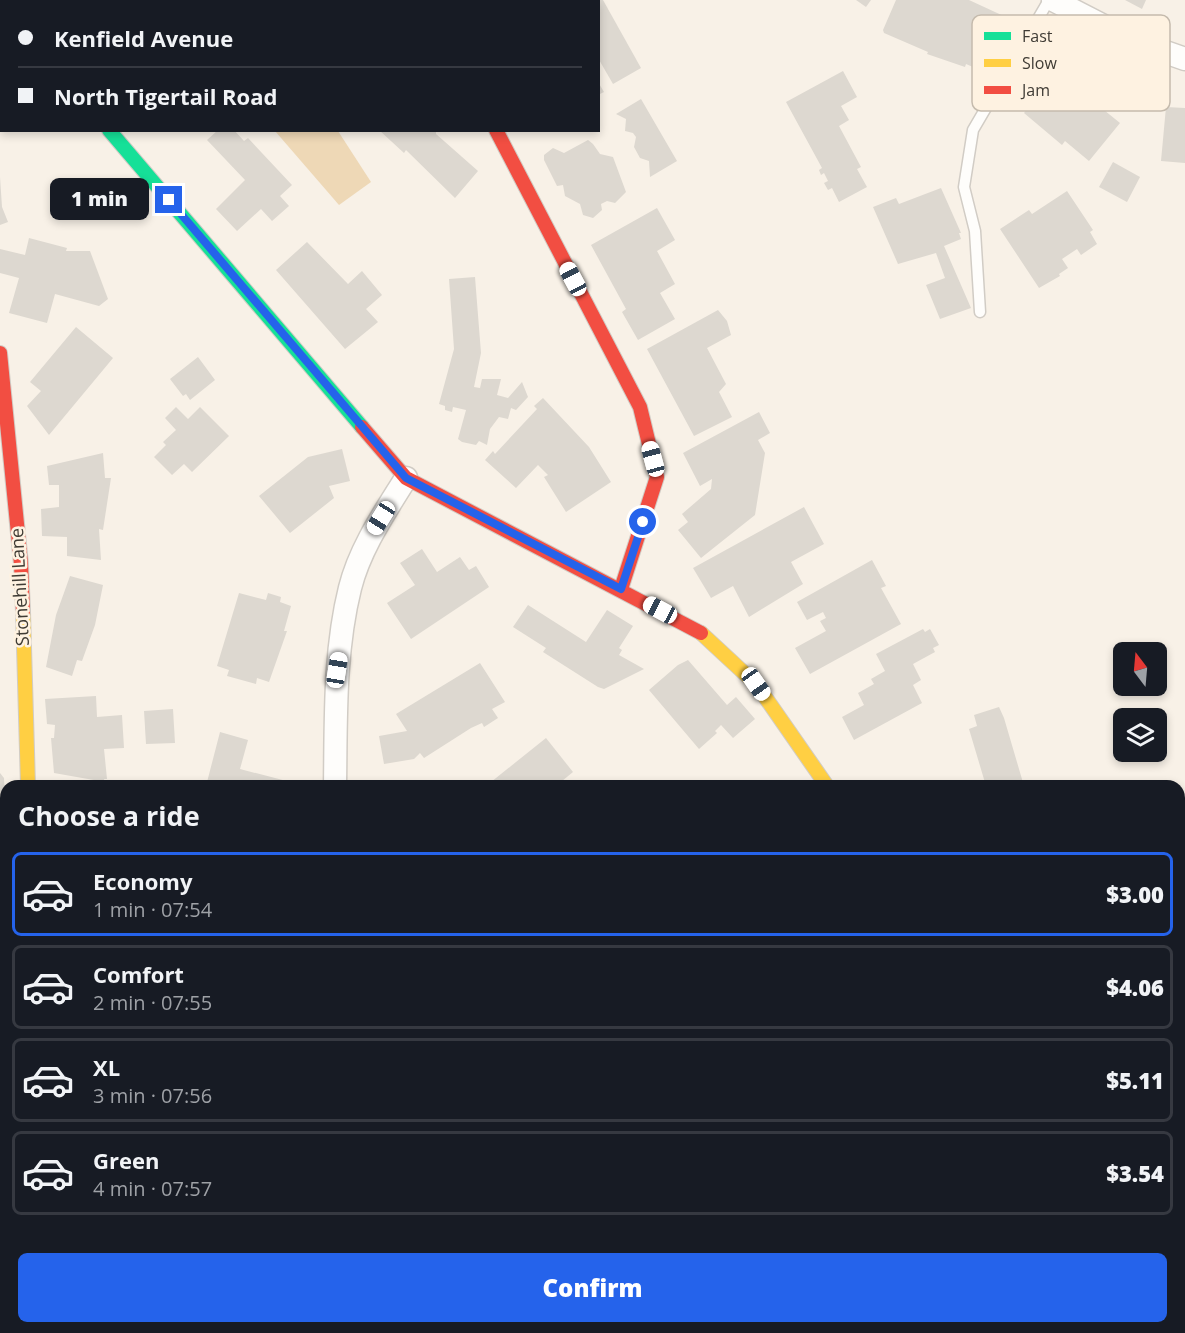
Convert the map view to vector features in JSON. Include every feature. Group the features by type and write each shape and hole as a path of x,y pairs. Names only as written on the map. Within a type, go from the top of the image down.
{"street":[{"path":"1051,0 1081,15"},
{"path":"1170,54 1185,59"},
{"path":"112,132 406,478 700,632 756,684 823,780"},
{"path":"497,132 640,407 657,477 621,589"},
{"name":"Stonehill Lane","path":"0,353 21,564 28,780"},
{"path":"335,780 337,670 350,587 369,538 406,478"}],"lane":[{"path":"1042,15 1051,0"},
{"path":"980,312 975,231 964,188 973,130 984,111"}],"shaded area":[{"path":"276,132 339,132 371,182 339,205"}],"building":[{"path":"600,0 603,0 641,68 613,84 600,61"},
{"path":"856,0 871,0 866,7"},
{"path":"896,0 969,0 1002,15 972,15 972,67 966,64 965,67 927,54 928,52 884,33 883,30"},
{"path":"1125,0 1146,0 1142,9"},
{"path":"843,71 857,97 841,106 849,120 839,126 861,167 857,169 867,187 839,202 832,188 828,190 824,183 828,181 824,173 821,175 819,170 822,168 786,102"},
{"path":"641,99 677,161 650,177 649,161 640,158 634,147 636,137 633,133 625,131 626,119 616,114"},
{"path":"1170,107 1185,108 1185,163 1161,161 1166,111 1170,111"},
{"path":"1026,111 1105,111 1120,123 1089,161 1065,141 1062,145 1024,113"},
{"path":"216,132 236,132 244,141 248,138 292,185 280,196 289,206 272,221 261,209 237,231 216,209 245,180 207,140"},
{"path":"381,132 436,132 478,171 455,198 406,150 404,153"},
{"path":"588,140 600,154 613,157 626,192 615,203 607,201 601,204 602,210 593,218 583,215 580,204 565,196 563,185 557,186 544,160 544,155 553,148 564,153"},
{"path":"1113,162 1140,177 1127,202 1099,187"},
{"path":"0,177 2,207 8,222 0,225"},
{"path":"941,188 961,233 959,233 961,239 944,246 971,308 940,319 926,285 945,278 936,253 898,264 873,207 896,198 899,204"},
{"path":"1067,191 1093,230 1090,232 1097,244 1081,255 1077,249 1062,259 1068,268 1059,274 1060,276 1039,288 1000,229 1029,210 1032,214"},
{"path":"657,208 675,240 657,251 675,284 660,293 675,319 638,340 622,312 626,309 591,245"},
{"path":"29,238 67,248 66,251 90,251 108,299 99,306 55,294 47,323 9,313 19,278 0,273 0,249 25,255"},
{"path":"307,242 348,284 362,271 382,295 366,309 378,322 345,349 276,270"},
{"path":"475,277 481,353 474,387 480,388 482,379 501,379 497,395 508,398 522,382 528,397 516,410 511,408 508,419 499,417 490,429 487,445 479,441 476,445 458,439 466,410 453,407 452,412 445,410 445,406 439,404 454,349 449,279"},
{"path":"718,310 727,321 731,335 707,348 726,384 719,392 732,417 694,436 647,349"},
{"path":"76,327 113,358 49,435 27,406 41,391 30,382"},
{"path":"198,357 215,380 190,400 186,394 183,396 170,379"},
{"path":"543,398 589,447 611,482 566,512 544,477 548,475 538,465 516,488 485,460 493,451 495,454 537,409 534,406"},
{"path":"176,407 188,419 200,407 229,436 192,472 184,464 172,475 154,457 166,445 163,442 176,430 165,418"},
{"path":"759,412 770,433 758,440 765,453 755,515 701,558 678,530 688,522 682,514 711,489 712,479 700,486 683,453"},
{"path":"342,449 350,481 329,486 334,498 290,533 259,496 308,457"},
{"path":"103,453 105,478 111,478 103,530 99,529 101,560 67,556 67,537 42,536 41,509 59,507 59,485 49,485 47,466"},
{"path":"804,507 824,544 791,562 803,584 749,617 733,586 711,598 693,568"},
{"path":"422,549 437,572 460,557 469,570 476,566 489,587 411,639 387,603 415,585 400,563"},
{"path":"872,560 886,586 881,588 901,624 810,674 795,648 826,631 820,621 826,618 823,612 807,620 797,602"},
{"path":"70,576 103,585 95,625 82,661 77,660 72,676 46,667 56,615"},
{"path":"239,593 266,600 268,593 281,597 280,602 291,606 284,631 287,631 269,682 257,678 256,684 227,676 229,670 217,666"},
{"path":"528,605 586,642 607,610 633,626 619,648 622,650 619,655 644,669 604,689 598,687 543,652 546,648 513,627"},
{"path":"923,629 925,632 930,629 939,645 933,648 935,652 913,664 921,680 913,685 922,703 854,740 842,717 864,705 858,693 874,684 871,679 885,671 876,654"},
{"path":"688,660 727,705 736,697 755,719 733,738 721,725 715,731 717,733 699,749 649,690 678,665"},
{"path":"480,663 505,702 492,709 498,718 484,727 482,723 471,728 424,758 420,753 414,759 384,764 379,736 407,731 396,714"},
{"path":"96,696 97,717 122,715 124,748 104,749 107,779 94,780 54,773 51,738 54,738 55,725 47,724 45,699"},
{"path":"999,707 1022,780 984,780 969,729 977,726 974,715"},
{"path":"173,709 175,743 146,744 144,711"},
{"path":"220,732 248,740 240,769 283,780 208,780"},
{"path":"546,738 573,772 563,780 494,780"}],"traffic: fast":[{"path":"111,132 362,427"}],"traffic: slow":[{"path":"23,612 28,780"},
{"path":"701,633 756,684 823,780"}],"traffic: jam":[{"path":"497,132 640,407 657,477 621,589"},
{"path":"0,353 21,564 23,612"},
{"path":"362,427 406,478 701,633"}],"route":[{"path":"169,200 406,478 621,589 643,522"}]}
